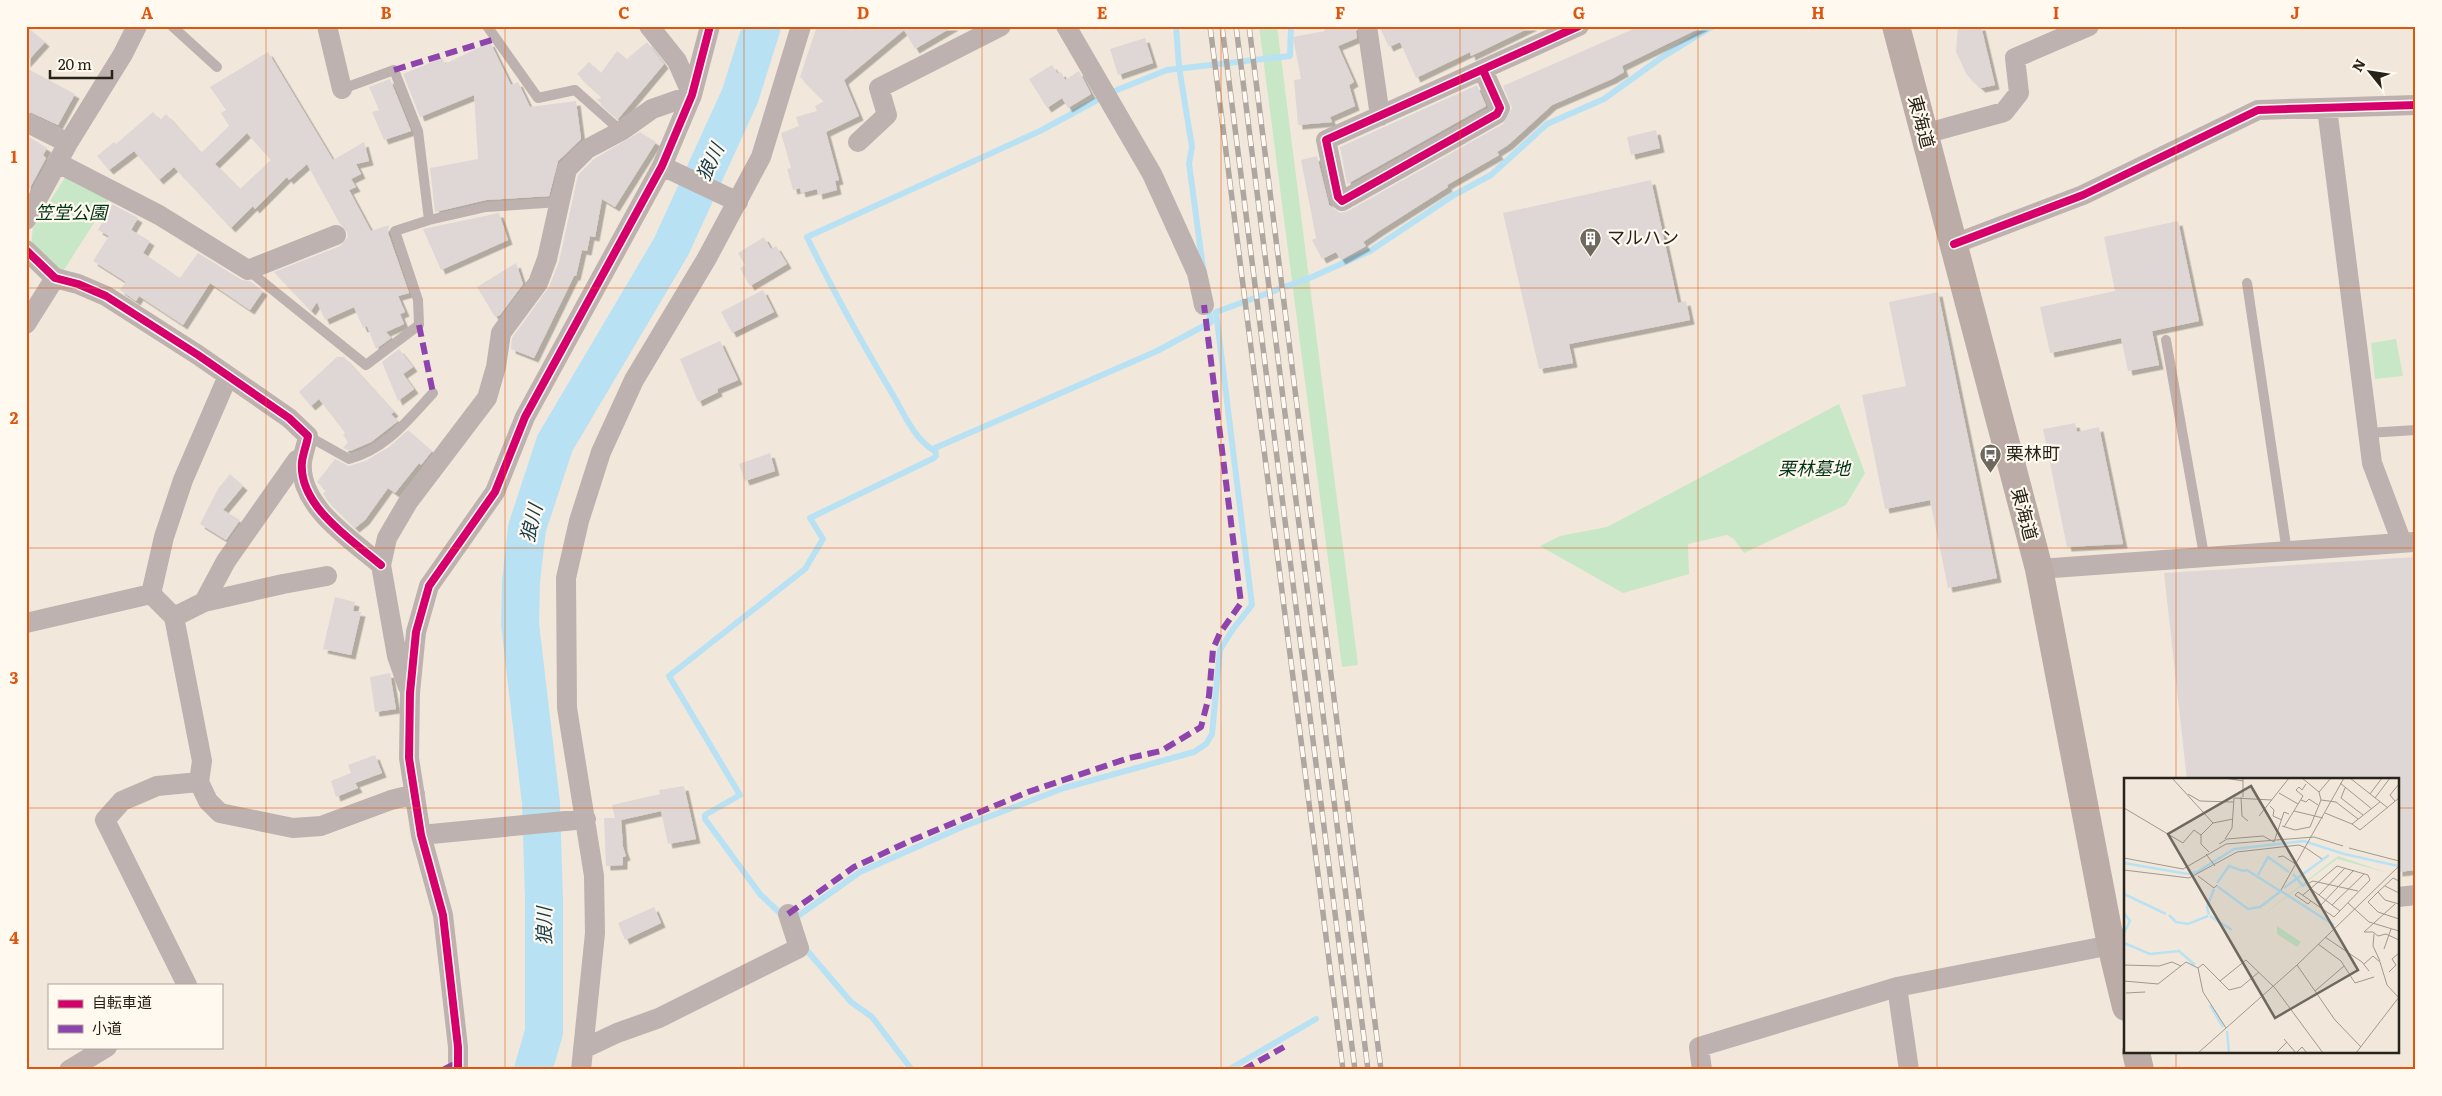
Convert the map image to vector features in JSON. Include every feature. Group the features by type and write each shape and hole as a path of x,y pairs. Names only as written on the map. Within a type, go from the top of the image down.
{"highway":[{"name":"東海道","path":"1896,26 2039,569 2119,941 2124,989"},
{"path":"2136,1054 2140,1070"}],"street":[{"path":"26,220 68,144 123,54 137,26"},
{"path":"328,26 342,89"},
{"path":"649,26 677,61 692,95"},
{"path":"458,1070 458,1047 443,915 421,835 409,758 410,693 416,632 429,586 495,492 524,417 665,167 692,95 710,26"},
{"path":"581,1070 596,934 594,876 567,708 566,578 579,521 601,452 634,380 707,258 735,200 761,157 801,26"},
{"path":"858,142 887,115 879,88 1001,26"},
{"path":"1066,26 1152,174 1197,273 1204,305"},
{"path":"1367,26 1380,116"},
{"path":"1483,70 1500,108 1497,114 1342,201 1338,197 1326,140 1579,26"},
{"path":"1924,134 2004,112 2019,93 2015,58 2089,26"},
{"path":"410,693 397,656 381,565 387,538 408,502 487,398 496,367 500,333 538,283 547,259 568,169 587,149 621,131 652,109 692,95"},
{"path":"1954,244 2083,195 2258,110 2416,106"},
{"path":"2039,569 2204,555 2287,552 2409,542 2372,463 2327,108"},
{"path":"26,122 68,144"},
{"path":"58,163 159,215 248,270 336,235"},
{"path":"665,167 735,200"},
{"path":"26,250 56,278 78,284 106,296 289,418 308,436 302,463 306,488 319,509 332,525 381,565"},
{"path":"26,324 56,278"},
{"path":"151,594 164,537 183,480 228,376"},
{"path":"204,602 226,561 297,460 303,457"},
{"path":"174,617 204,602 327,576"},
{"path":"151,594 174,617 202,761 199,782 208,801 220,813 293,828 321,826 391,800 414,794"},
{"path":"26,623 151,594"},
{"path":"187,984 105,820 122,801 157,786 199,782"},
{"path":"421,835 586,819"},
{"path":"2400,897 2416,895"},
{"path":"583,1049 618,1033 659,1018 799,948 788,914"},
{"path":"1702,1070 1698,1047 1897,987 2119,941"},
{"path":"1897,987 1909,1070"},
{"path":"69,1070 106,1048"}],"lane":[{"path":"172,26 217,66"},
{"path":"487,26 538,98 575,90 621,131"},
{"path":"342,89 394,70 418,131 429,220"},
{"path":"248,270 366,365 419,325 418,300 395,231 429,220 486,207 560,202"},
{"path":"2246,283 2287,552"},
{"path":"2166,340 2204,555"},
{"path":"308,436 349,459 366,455 385,443 433,393"},
{"path":"2368,433 2416,430"}],"green space":[{"path":"1259,26 1277,26 1358,665 1342,667"},
{"name":"笠堂公園","path":"66,176 110,198 62,273 31,245 33,228"},
{"path":"2396,339 2403,376 2375,379 2371,343"},
{"name":"栗林墓地","path":"1839,404 1865,473 1846,505 1744,553 1734,539 1727,535 1688,544 1689,574 1623,593 1540,546 1560,536 1607,527"}],"building":[{"path":"26,26 45,42 26,63"},
{"path":"817,26 954,26 915,49 904,30 844,80 859,116 826,132 839,180 835,181 837,190 818,195 817,189 801,193 800,188 793,190 787,169 791,168 781,133 799,126 796,117 817,111 815,106 824,101 800,77"},
{"path":"1323,26 1355,26 1357,38 1338,46 1354,82 1349,85 1355,106 1330,117 1332,122 1298,125 1294,80 1301,79 1293,37 1325,31"},
{"path":"1379,26 1533,26 1471,56 1470,52 1416,78 1400,42 1389,47"},
{"path":"1640,26 1704,26 1622,66 1624,72 1612,79 1552,105 1508,145 1497,152 1499,155 1447,185 1448,187 1379,231 1363,242 1366,246 1341,260 1336,252 1322,259 1312,240 1316,238 1301,160 1317,156 1329,205 1340,213 1348,211 1503,124 1512,108 1503,86"},
{"path":"1958,26 1981,26 1995,85 1981,88 1967,75 1956,52"},
{"path":"1145,38 1153,63 1118,75 1110,49"},
{"path":"490,42 511,85 518,82 530,107 576,101 581,139 558,161 549,196 486,200 435,212 430,168 478,159 474,95 420,117 403,74 442,58 445,64"},
{"path":"647,42 664,64 618,119 596,99 603,98 577,74 589,62 601,73 617,51 627,59"},
{"path":"268,52 333,160 364,142 369,161 356,164 361,174 351,179 356,187 349,190 371,231 389,225 388,233 409,293 398,296 405,312 400,314 404,324 386,332 391,338 376,349 367,326 363,328 354,307 325,320 317,302 311,311 274,272 340,246 348,237 347,230 340,224 307,164 289,180 287,177 255,209 253,206 231,228 174,167 159,180 134,151 109,170 97,156 114,142 116,144 153,112 160,120 166,114 201,153 229,126 221,113 226,110 210,87","holes":["247,133 271,160 240,189 215,164"]},
{"path":"1052,65 1058,74 1061,72 1065,80 1079,71 1091,94 1068,108 1062,98 1047,108 1029,79"},
{"path":"26,68 75,94 58,125 26,110"},
{"path":"390,79 411,131 384,140 372,112 379,110 369,87"},
{"path":"1477,85 1486,106 1347,184 1340,147"},
{"path":"1656,130 1660,148 1631,155 1627,137"},
{"path":"640,132 656,142 615,207 602,199 595,237 590,236 587,251 582,250 576,276 574,276 534,358 511,349 512,338 549,287 559,262 578,175 594,159"},
{"path":"26,135 47,148 43,155 46,158 26,195"},
{"name":"マルハン","path":"1651,180 1678,303 1686,301 1690,320 1569,344 1573,363 1539,369 1503,213"},
{"path":"112,204 138,218 131,230 150,241 143,253 180,278 198,253 242,280 250,281 263,291 250,310 210,283 183,325 139,296 136,301 120,290 126,282 93,261 109,236 98,230"},
{"path":"499,213 508,240 441,270 423,229"},
{"path":"2178,221 2199,321 2152,331 2159,365 2128,371 2121,338 2050,353 2040,307 2115,291 2104,237"},
{"path":"764,237 771,249 776,246 787,264 750,286 740,268 745,265 738,253"},
{"path":"516,263 523,284 500,315 495,317 477,287"},
{"path":"763,290 774,312 732,333 721,312"},
{"path":"1938,292 1997,578 1948,588 1930,500 1885,509 1862,395 1906,386 1889,302"},
{"path":"720,341 738,380 717,389 718,392 698,402 680,359"},
{"path":"399,349 413,367 403,374 414,389 398,401 382,362"},
{"path":"337,357 344,357 394,412 391,414 398,421 371,442 350,451 343,448 348,442 343,435 345,433 319,399 311,406 299,392"},
{"path":"2075,423 2077,432 2099,427 2123,544 2067,547 2043,429"},
{"path":"408,430 432,451 421,465 419,463 395,493 388,488 365,520 355,528 327,500 323,494 326,490 317,482 335,459 349,466 365,461 389,447"},
{"path":"770,453 775,471 745,481 739,464"},
{"path":"230,474 243,486 223,510 240,520 226,540 200,524 218,489"},
{"path":"2416,557 2416,870 2400,872 2400,778 2187,778 2164,573"},
{"path":"335,597 355,602 353,611 361,612 351,655 323,649"},
{"path":"390,673 396,709 375,712 370,677"},
{"path":"375,755 382,773 355,783 358,788 336,797 331,781 351,773 348,765"},
{"path":"684,786 696,839 668,844 661,811 621,820 623,847 626,856 623,857 623,865 606,866 604,818 615,818 612,805 660,794 659,790"},
{"path":"654,907 661,923 625,940 618,923"}],"waterway":[{"name":"狼川","path":"533,1070 544,1032 544,898 541,803 520,624 521,582 527,528 555,443 671,247 740,96 762,26"},
{"path":"1176,26 1179,67 1192,147 1189,163 1203,268"},
{"path":"933,450 920,439 905,418 848,317 807,237 1040,131 1112,92 1167,70 1290,56 1291,26"},
{"path":"794,922 798,916 860,872 962,827 1064,788 1194,752 1206,744 1212,734 1220,650 1233,629 1252,605 1216,312 1312,277 1370,251 1454,195 1491,175 1547,124 1604,99 1661,58 1713,26"},
{"path":"783,916 760,894 705,819 705,815 740,795 669,676 805,569 823,539 810,518 934,458 936,456 935,448 1157,351 1211,322 1208,305"},
{"path":"804,947 851,1002 872,1017 912,1070"},
{"path":"1228,1070 1316,1019"}],"railway":[{"path":"1210,26 1343,1070"},
{"path":"1222,26 1355,1070"},
{"path":"1236,26 1368,1070"},
{"path":"1249,26 1381,1070"}],"marked path":[{"path":"394,70 495,39"},
{"path":"788,914 854,867 910,841 1028,792 1129,758 1161,751 1201,727 1209,696 1213,649 1220,633 1241,603 1204,305"},
{"path":"419,325 433,393"},
{"path":"1243,1070 1284,1047"},
{"path":"443,1070 458,1062"}],"cycle path":[{"path":"458,1070 458,1047 443,915 421,835 409,758 410,693 416,632 429,586 495,492 525,417 662,166 692,95 710,26"},
{"path":"1483,70 1500,108 1497,114 1342,201 1338,197 1326,140 1579,26"},
{"path":"1954,244 2083,195 2258,110 2416,105"},
{"path":"26,250 55,278 78,284 106,296 198,355 289,418 308,436 302,462 303,478 309,493 329,521 381,565"}],"place":[{"name":"マルハン","path":"1591,257"},
{"name":"栗林町","path":"1990,473"}]}
